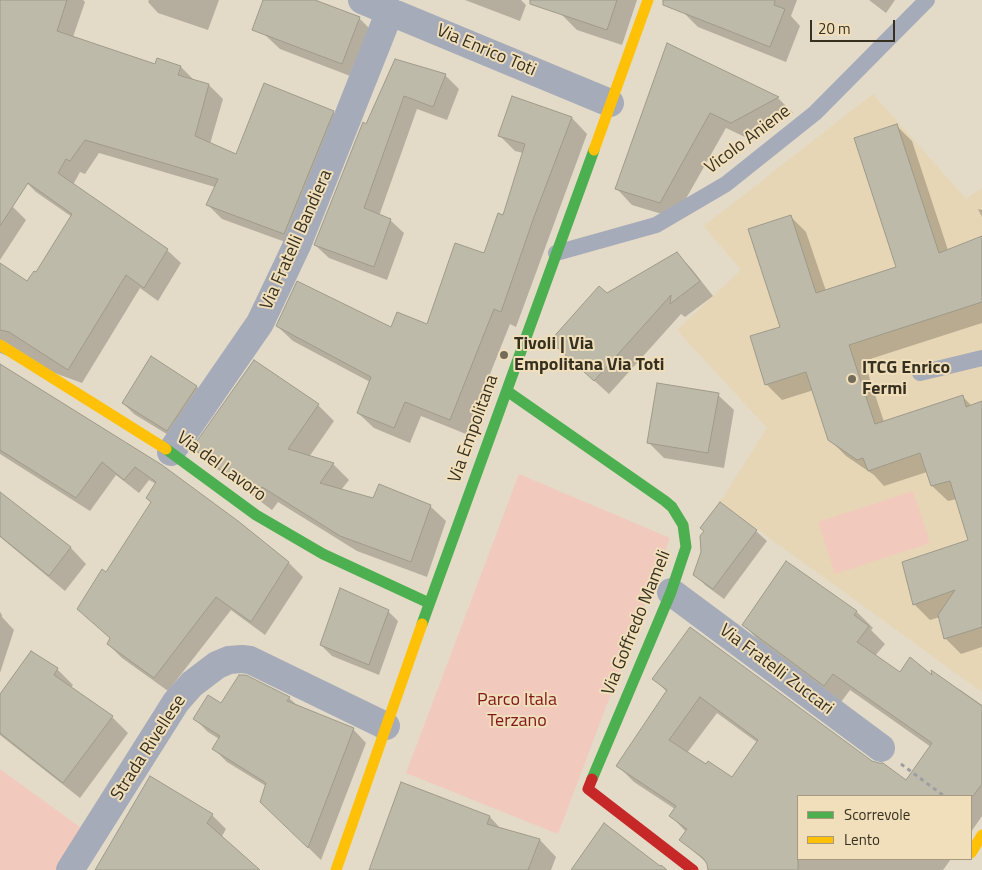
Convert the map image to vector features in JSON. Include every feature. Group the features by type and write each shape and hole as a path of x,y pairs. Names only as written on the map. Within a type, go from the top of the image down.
{"street":[{"name":"Via Enrico Toti","path":"362,0 610,103"},
{"name":"Via Empolitana","path":"336,870 429,603 648,0"},
{"name":"Via Fratelli Bandiera","path":"171,452 260,323 297,245 390,11"},
{"name":"Via del Lavoro","path":"0,344 56,382 171,452 256,515 323,554 429,603"},
{"name":"Via Goffredo Mameli","path":"507,391 672,507 683,525 686,547 671,592 588,789 693,870"},
{"name":"Via Fratelli Zuccari","path":"671,592 881,748"},
{"name":"Strada Rivellese","path":"70,870 180,698 192,684 217,665 229,660 250,660 386,726"},
{"path":"972,851 982,835"}],"lane":[{"name":"Vicolo Aniene","path":"556,253 656,225 726,184 815,114 927,0"},
{"path":"920,373 982,358"}],"path":[{"path":"881,748 943,795"}],"shaded area":[{"name":"ITCG Enrico Fermi","path":"873,94 966,199 982,188 982,692 720,502 767,428 677,330 741,270 704,226"}],"green space":[{"name":"Parco Itala Terzano","path":"519,474 670,538 558,834 406,773"},
{"path":"913,491 930,543 835,574 818,522"},
{"path":"0,769 84,830 59,870 0,870"}],"building":[{"path":"0,0 67,0 57,31 155,64 157,58 181,66 178,75 209,84 195,136 236,154 264,83 334,111 284,234 206,205 218,179 85,140 70,161 66,159 58,173 168,249 144,288 126,275 68,370 9,332 0,330 0,263 27,281 34,271 36,272 72,214 28,183 0,226"},
{"path":"263,0 315,0 360,17 342,64 252,30"},
{"path":"530,0 617,0 607,30 530,4"},
{"path":"663,0 775,0 774,5 785,9 770,47 663,5"},
{"path":"667,43 779,97 731,123 710,113 660,203 615,189"},
{"path":"395,59 446,74 433,107 404,96 364,208 391,219 374,267 314,245 363,122 366,124"},
{"path":"512,96 572,117 501,312 494,309 450,420 405,402 394,428 357,413 371,377 276,326 297,281 391,327 397,312 427,324 455,243 484,253 498,213 503,215 525,144 498,136"},
{"path":"897,124 939,253 982,236 982,302 849,345 875,424 963,395 966,407 982,401 982,627 944,639 938,615 955,590 913,605 902,562 968,540 950,481 931,486 920,453 868,471 863,458 857,460 828,440 806,372 765,385 750,336 780,327 748,229 791,215 816,293 896,267 854,138"},
{"path":"677,252 700,281 670,304 671,295 594,381 550,341 599,286 607,293"},
{"path":"151,356 197,386 167,431 122,403"},
{"path":"254,360 319,404 288,449 334,463 320,483 373,498 379,484 431,505 411,562 340,536 262,487 256,496 192,448"},
{"path":"0,364 162,465 238,521 289,562 251,622 216,597 154,678 107,644 110,638 77,609 102,569 106,572 151,502 146,498 156,482 135,467 124,480 102,462 76,498 0,450"},
{"path":"657,383 719,393 708,453 647,443"},
{"path":"0,492 71,547 49,576 0,536"},
{"path":"720,502 757,530 713,589 693,575 701,552 700,536 704,531 700,528"},
{"path":"786,561 857,611 854,615 869,626 857,642 900,672 910,657 932,675 931,670 982,706 982,784 973,796 797,795 798,870 708,870 703,858 679,840 687,829 669,816 676,806 616,766 667,690 652,679 690,627 872,761 883,763 906,780 932,743 833,674 824,686 742,625","holes":["700,697 758,740 732,777 708,761 706,764 669,740"]},
{"path":"340,588 389,610 369,665 320,645"},
{"path":"31,651 58,668 54,675 113,716 63,783 0,733 0,694"},
{"path":"239,675 246,675 290,697 287,701 354,728 308,848 260,802 266,783 212,749 220,736 193,719 208,695 221,703"},
{"path":"150,776 213,814 207,823 260,870 95,870"},
{"path":"401,782 490,816 487,824 540,839 528,870 369,870"},
{"path":"604,823 660,866 667,870 571,870"}],"traffic: fast":[{"path":"422,624 594,150"},
{"path":"507,391 665,501 672,507 683,525 686,547 671,592 592,779"},
{"path":"166,449 256,515 323,554 429,603"}],"traffic: slow":[{"path":"594,150 648,0"},
{"path":"0,345 166,449"},
{"path":"336,870 422,624"},
{"path":"972,851 982,835"}],"traffic: jam":[{"path":"592,779 588,789 693,870"}],"place":[{"name":"Tivoli | Via Empolitana Via Toti","path":"504,355"},
{"name":"ITCG Enrico Fermi","path":"852,379"}]}
